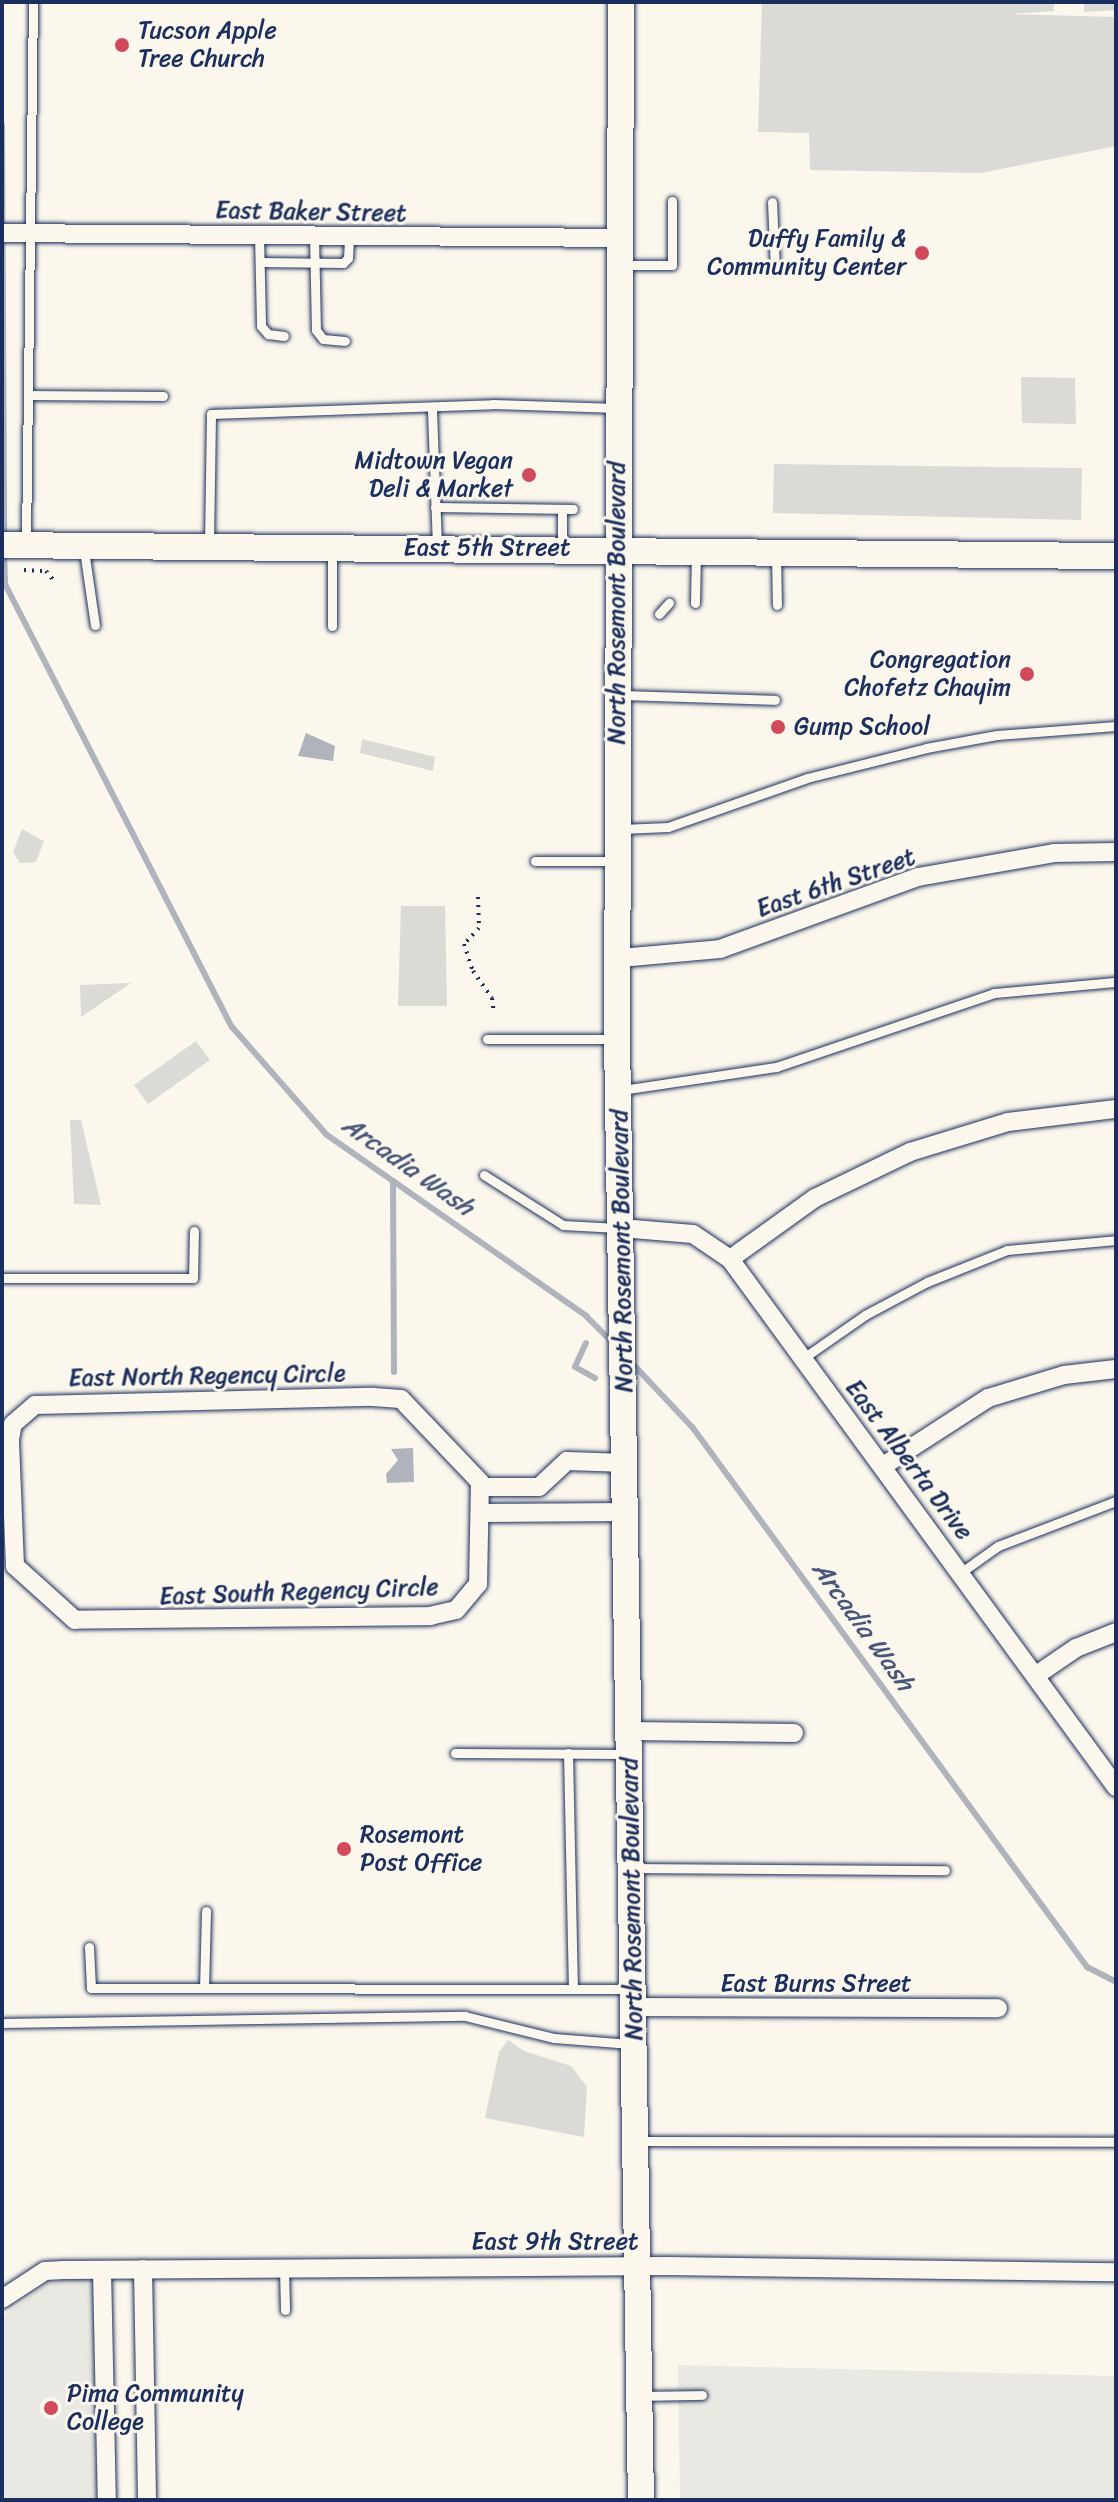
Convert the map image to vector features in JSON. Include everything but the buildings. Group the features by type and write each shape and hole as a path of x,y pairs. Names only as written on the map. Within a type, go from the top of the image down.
{"street":[{"name":"North Rosemont Boulevard","path":"621,2 615,695 620,958 617,1039 625,1341 641,2500"},
{"name":"East Baker Street","path":"2,233 619,238"},
{"name":"East 5th Street","path":"14,551 84,546 209,546 1116,556"},
{"name":"East 6th Street","path":"620,958 720,949 918,877 1054,853 1116,852"},
{"path":"730,1259 815,1198 910,1152 1008,1122 1116,1109"},
{"name":"East Alberta Drive","path":"621,1228 693,1234 730,1259 1110,1769 1116,1787"},
{"path":"883,1466 988,1398 1064,1375 1116,1369"},
{"name":"East North Regency Circle","path":"14,1561 13,1424 22,1412 49,1402 401,1399 480,1487"},
{"path":"626,1463 567,1461 539,1487 480,1487 481,1513 627,1512"},
{"path":"551,1513 552,1475"},
{"name":"East South Regency Circle","path":"14,1561 17,1571 75,1620 431,1616 468,1610 478,1584 481,1513"},
{"path":"1038,1674 1076,1648 1116,1632"},
{"path":"630,1742 794,1733"},
{"name":"East Burns Street","path":"633,1998 998,2008"},
{"name":"East 9th Street","path":"2,2299 45,2271 640,2266 1116,2272"},
{"path":"143,2269 147,2500"},
{"path":"102,2270 107,2500"}],"lane":[{"path":"14,551 28,395 33,2"},
{"path":"619,265 672,265 672,201"},
{"path":"772,202 775,269"},
{"path":"259,235 261,326 268,334 284,336"},
{"path":"314,236 317,333 345,341"},
{"path":"260,262 348,261 349,236"},
{"path":"28,395 163,396"},
{"path":"209,546 211,414 432,410 493,404 618,408"},
{"path":"432,410 437,548"},
{"path":"435,507 573,509"},
{"path":"562,509 562,548"},
{"path":"84,546 95,625"},
{"path":"332,547 332,626"},
{"path":"695,603 697,550"},
{"path":"776,551 777,605"},
{"path":"659,614 669,603"},
{"path":"615,695 775,700"},
{"path":"618,830 668,827 807,778 926,748 997,735 1116,726"},
{"path":"535,861 618,861"},
{"path":"618,1090 776,1067 994,993 1116,982"},
{"path":"487,1039 617,1039"},
{"path":"484,1175 563,1225 621,1228"},
{"path":"2,1278 193,1278 194,1231"},
{"path":"802,1359 865,1315 927,1282 1007,1250 1116,1240"},
{"path":"963,1571 998,1546 1116,1501"},
{"path":"455,1753 568,1753 630,1742"},
{"path":"568,1753 573,1988"},
{"path":"633,1868 945,1870"},
{"path":"204,1988 206,1911"},
{"path":"89,1947 91,1988 573,1988 633,1998"},
{"path":"2,2023 465,2016 554,2038 634,2044"},
{"path":"635,2142 1116,2142"},
{"path":"284,2268 285,2310"},
{"path":"641,2396 702,2395"}],"path":[{"path":"14,551 46,571 55,582"},
{"path":"478,897 479,928 464,944 473,971 492,998 494,1014"}],"shaded area":[{"path":"762,2 1054,2 1054,11 1009,14 1116,17 1116,146 981,173 810,170 809,133 758,132"},
{"path":"1084,2 1116,2 1116,10 1084,12"},
{"path":"1021,377 1075,378 1076,424 1022,423"},
{"path":"774,464 1082,468 1081,520 773,513"},
{"path":"306,733 335,746 333,761 298,756"},
{"path":"362,739 435,757 433,771 360,753"},
{"path":"22,829 44,841 36,862 20,863 13,852"},
{"path":"401,906 445,906 447,1006 398,1006"},
{"path":"131,983 81,1017 80,985"},
{"path":"196,1041 210,1060 148,1104 134,1085"},
{"path":"70,1120 81,1120 101,1205 74,1204"},
{"path":"413,1448 414,1482 387,1483 386,1474 398,1460 391,1449"},
{"path":"508,2040 524,2051 571,2066 587,2087 584,2137 485,2118 499,2052"},
{"name":"Pima Community College","path":"74,2277 98,2278 101,2500 2,2500 2,2317 46,2284"},
{"path":"678,2365 1116,2376 1116,2500 680,2500"}],"waterway":[{"name":"Arcadia Wash","path":"2,125 4,538"},
{"name":"Arcadia Wash","path":"4,553 5,584 232,1027 327,1135 586,1316 614,1344"},
{"path":"393,1181 394,1372"},
{"path":"586,1343 575,1367 595,1378"},
{"name":"Arcadia Wash","path":"630,1361 693,1428 1087,1967 1116,1982"}],"place":[{"name":"Tucson Apple Tree Church","path":"122,45"},
{"name":"Duffy Family & Community Center","path":"922,253"},
{"name":"Midtown Vegan Deli & Market","path":"529,475"},
{"name":"Congregation Chofetz Chayim","path":"1027,674"},
{"name":"Gump School","path":"778,727"},
{"name":"Rosemont Post Office","path":"344,1849"},
{"name":"Pima Community College","path":"51,2408"}]}
